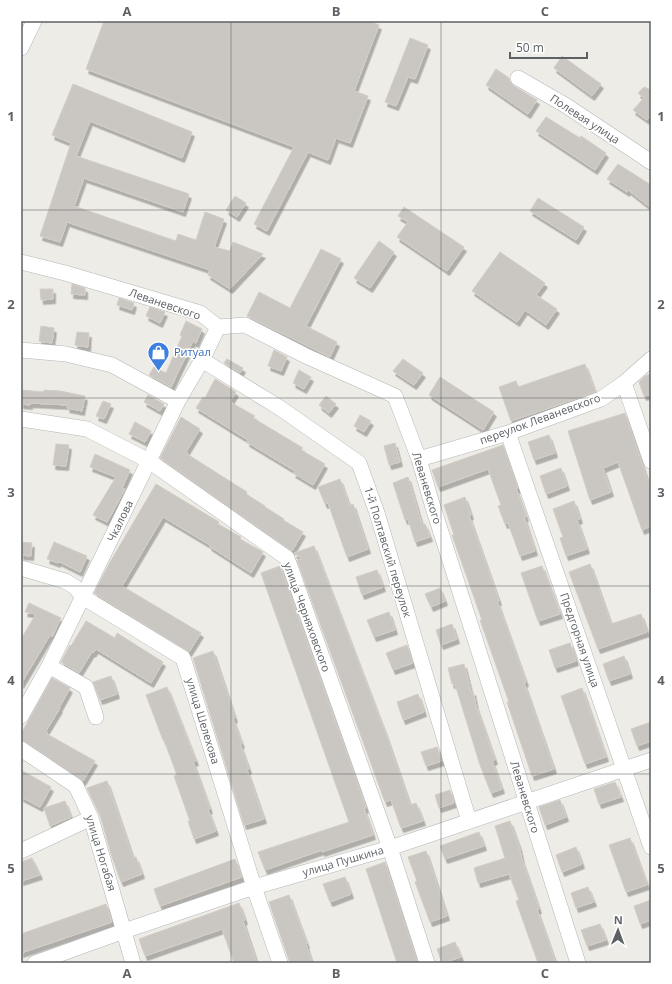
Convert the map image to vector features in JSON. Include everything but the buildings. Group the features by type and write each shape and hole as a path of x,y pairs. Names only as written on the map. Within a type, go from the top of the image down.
{"street":[{"path":"21,48 34,21"},
{"name":"Полевая улица","path":"518,78 565,105 651,162"},
{"name":"Леваневского","path":"21,262 72,275 200,313 218,327 245,325 306,356 395,396 419,459 578,963"},
{"name":"Чкалова","path":"21,716 49,666 178,401 202,360 218,327"},
{"path":"21,350 66,354 112,365 178,401"},
{"name":"переулок Леваневского","path":"419,459 508,433 601,399 624,383 651,359"},
{"name":"1-й Полтавский переулок","path":"202,360 280,408 359,462 377,513 469,821"},
{"path":"624,383 651,461"},
{"name":"улица Черняховского","path":"21,419 87,428 149,461 287,558 390,848 427,963"},
{"name":"Предгорная улица","path":"508,433 651,847"},
{"name":"улица Шелехова","path":"21,568 65,581 75,587 83,597 183,658 254,887 280,963"},
{"path":"49,666 86,687 96,717"},
{"name":"улица Ногабая","path":"21,749 76,786 91,818 133,963"},
{"name":"улица Пушкина","path":"35,963 254,887 390,848 651,760"},
{"path":"21,851 91,818"}],"place":[{"name":"Ритуал","path":"158,372"}]}
